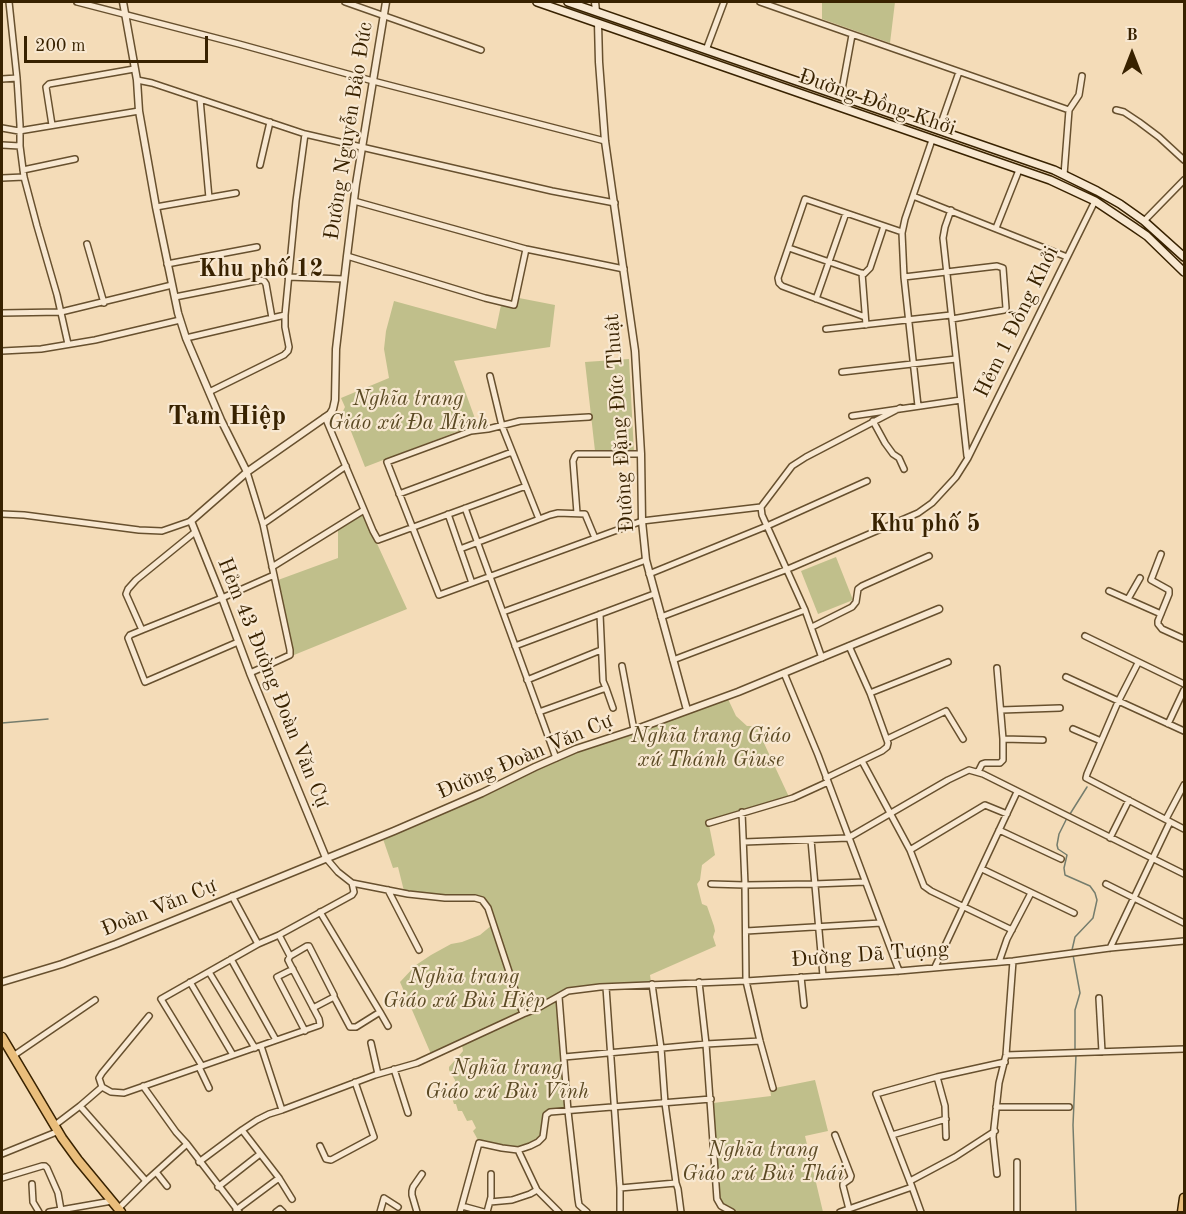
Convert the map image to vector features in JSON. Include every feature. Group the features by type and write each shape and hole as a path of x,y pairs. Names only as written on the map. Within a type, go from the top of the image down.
{"main road":[{"name":"Đường Đồng Khởi","path":"537,2 1061,185 1095,201 1134,226 1185,272"},
{"name":"Đường Đồng Khởi","path":"568,2 939,129 1064,175 1097,191 1144,221 1185,257"},
{"path":"596,11 598,23"},
{"path":"889,124 892,113"},
{"path":"1061,185 1064,175"},
{"path":"2,1037 78,1160 120,1211"},
{"path":"1182,1212 1185,1198"}],"street":[{"path":"9,2 24,177 62,312 68,344"},
{"path":"77,2 605,141"},
{"path":"123,2 156,207 180,320 209,392 247,472 263,524 290,652 290,655 278,662 250,673"},
{"path":"345,2 481,51"},
{"name":"Đường Nguyễn Bảo Đức","path":"325,417 332,412 335,403 336,349 344,279 362,148 386,2"},
{"path":"595,2 596,11"},
{"path":"706,50 724,2"},
{"path":"759,2 1069,110"},
{"path":"779,8 782,2"},
{"name":"Đường Đặng Đức Thuật","path":"598,23 605,141 635,351 642,521 646,560 687,710"},
{"path":"841,95 852,35"},
{"path":"52,125 46,87 49,84 134,69"},
{"path":"939,129 959,72"},
{"path":"1064,175 1069,110 1079,94 1082,76"},
{"path":"2,79 17,78"},
{"path":"136,80 152,83 305,134 615,203"},
{"path":"200,99 209,198"},
{"path":"1116,110 1124,112 1139,122 1185,160"},
{"path":"2,129 19,131 139,111"},
{"path":"260,165 270,122"},
{"path":"209,392 286,353 289,347 285,315 305,134"},
{"path":"918,406 904,278 902,232 932,140"},
{"path":"2,145 20,146"},
{"path":"23,170 75,159"},
{"path":"996,228 1019,170"},
{"path":"2,178 24,177"},
{"path":"1144,221 1185,180"},
{"path":"156,207 236,193"},
{"path":"913,196 1067,257"},
{"path":"865,317 779,283 778,278 806,199 902,232"},
{"path":"354,201 526,249 624,269"},
{"name":"Hẻm 1 Đồng Khởi","path":"661,617 788,569 924,510 932,503 956,477 968,458 1095,201"},
{"path":"951,210 943,232 968,458"},
{"path":"816,299 846,213"},
{"path":"789,248 866,273 870,268 884,226"},
{"path":"87,244 104,303"},
{"path":"167,264 257,248"},
{"path":"347,256 485,298 514,304 526,249"},
{"path":"826,329 951,317 1006,308 1004,271 1003,268 997,266 904,278"},
{"path":"862,273 866,325"},
{"path":"288,277 344,279"},
{"path":"175,297 261,280 266,284 272,318"},
{"path":"2,313 62,312 172,285"},
{"path":"186,338 285,315"},
{"path":"2,351 41,349 122,334 180,320"},
{"path":"842,372 956,359"},
{"path":"490,376 502,426 539,519"},
{"path":"852,416 961,400"},
{"path":"822,658 806,610 762,515 761,507 792,466 900,408"},
{"path":"2,514 162,531 190,521 247,472 325,417 378,540 526,486"},
{"path":"589,417 534,420 465,433 387,462 439,595 642,521 761,507"},
{"path":"873,422 904,469"},
{"path":"399,494 512,452"},
{"path":"577,513 573,461 577,454 641,454"},
{"path":"263,524 346,465"},
{"path":"649,574 767,526 867,481"},
{"path":"465,508 556,758"},
{"path":"272,567 364,510"},
{"path":"460,549 555,513 585,514 595,538"},
{"path":"448,514 472,583"},
{"name":"Hẻm 43 Đường Đoàn Văn Cự","path":"190,521 326,858"},
{"path":"142,630 126,594 128,589 195,532"},
{"path":"1161,554 1151,580 1169,591 1169,596 1158,623 1161,628 1185,639"},
{"path":"812,627 852,607 856,602 858,589 862,586 929,556"},
{"path":"503,612 646,560"},
{"path":"238,642 145,682 129,637 274,576"},
{"path":"1128,599 1140,578"},
{"path":"1109,591 1161,614"},
{"path":"515,646 654,594"},
{"name":"Đường Đoàn Văn Cự","path":"326,858 482,793 576,749 738,692 939,609"},
{"path":"673,660 806,610"},
{"path":"600,614 603,681 614,708"},
{"path":"1084,636 1185,684"},
{"path":"709,823 793,798 887,747 887,739 870,693 849,646"},
{"path":"528,680 601,650"},
{"path":"870,693 948,662"},
{"path":"1138,663 1118,702 1087,774 1087,779 1185,829"},
{"path":"622,666 634,730"},
{"path":"978,772 982,764 986,762 1002,762 1003,739 997,669"},
{"path":"784,673 899,971"},
{"path":"1066,677 1185,731"},
{"path":"539,712 606,688"},
{"path":"1168,724 1185,690"},
{"path":"1001,710 1060,708"},
{"path":"887,739 946,711 963,740"},
{"path":"1073,729 1101,741"},
{"path":"1003,739 1043,740"},
{"path":"862,761 910,850 924,886 1012,930"},
{"path":"744,842 848,838 969,770 978,772 1185,874"},
{"path":"1110,948 1185,785"},
{"path":"935,967 1017,792"},
{"path":"1110,838 1129,800"},
{"path":"910,850 985,805 1007,814"},
{"path":"742,812 746,981 773,1088"},
{"path":"999,830 1061,859"},
{"path":"811,840 823,976"},
{"path":"326,858 352,883 408,894 482,900 488,908 524,1014"},
{"name":"Đoàn Văn Cự","path":"2,982 66,963 326,858"},
{"path":"982,868 1074,913"},
{"path":"711,884 865,882"},
{"path":"209,1088 200,1066 161,999 351,895 354,892 352,883"},
{"path":"1106,884 1185,923"},
{"path":"388,890 419,950"},
{"path":"999,962 1003,946 1031,893"},
{"path":"232,896 258,944"},
{"path":"320,912 388,1026"},
{"path":"746,931 881,923"},
{"path":"149,1016 102,1073 99,1078 102,1087 111,1092 124,1093 320,1025 320,1019 292,969 290,956 279,935"},
{"name":"Đường Dã Tượng","path":"200,1162 242,1130 275,1111 378,1074 417,1063 536,1010 568,991 652,984 746,981 899,971 1013,961 1185,941"},
{"path":"290,956 309,946 350,1027 356,1027 380,1012"},
{"path":"231,959 276,1041"},
{"path":"997,1174 993,1141 999,1083 1006,1055 1013,961"},
{"path":"292,969 278,977 305,1031"},
{"path":"210,972 258,1047 282,1110"},
{"path":"801,976 804,1005"},
{"path":"190,982 233,1055"},
{"path":"699,982 711,1099 717,1199 721,1206 732,1212"},
{"path":"652,984 661,1048 665,1103 681,1212"},
{"path":"606,987 620,1212"},
{"path":"313,1008 334,997"},
{"path":"559,997 568,1111 579,1205 586,1212"},
{"path":"1099,998 1102,1052"},
{"path":"13,1056 95,1000"},
{"path":"564,1057 760,1041"},
{"path":"372,1043 378,1074"},
{"path":"1006,1055 1185,1049"},
{"path":"921,1212 876,1094 1005,1062"},
{"path":"394,1069 408,1113"},
{"path":"938,1077 945,1106 946,1137"},
{"path":"320,1146 326,1159 331,1160 374,1137 355,1082"},
{"path":"144,1086 176,1132 238,1211 279,1178"},
{"path":"2,1155 57,1128 102,1087"},
{"path":"491,1174 492,1190 486,1212 461,1209 479,1143 518,1150 530,1146 541,1140 547,1114 550,1112 711,1099"},
{"path":"80,1106 146,1181"},
{"path":"996,1107 1069,1107"},
{"path":"892,1135 945,1119"},
{"path":"242,1130 292,1199"},
{"path":"840,1212 852,1210 911,1184 994,1131"},
{"path":"836,1135 851,1176 843,1186 852,1210"},
{"path":"120,1211 146,1181 187,1144"},
{"path":"518,1150 537,1190 559,1212"},
{"path":"218,1186 260,1154"},
{"path":"1009,1212 1017,1212 1017,1162"},
{"path":"2,1178 45,1166 51,1175 61,1210"},
{"path":"156,1172 167,1186"},
{"path":"417,1212 412,1191 422,1174"},
{"path":"620,1188 676,1183"},
{"path":"32,1184 33,1202 39,1212"},
{"path":"490,1202 512,1200 537,1190"},
{"path":"380,1212 384,1198 398,1207"},
{"path":"49,1212 112,1201"},
{"path":"276,1212 280,1209 283,1212"}],"green space":[{"path":"822,2 895,2 890,43 822,19"},
{"name":"Nghĩa trang Giáo xứ Đa Minh","path":"519,298 555,305 550,347 454,361 477,424 365,467 343,411 345,407 341,398 389,378 384,349 394,301 496,329 501,305 516,308"},
{"path":"629,359 634,452 595,451 585,362"},
{"path":"363,513 407,609 294,655 278,580 338,558 338,529"},
{"path":"836,557 853,600 818,614 801,571"},
{"name":"Nghĩa trang Giáo xứ Thánh Giuse","path":"728,699 736,716 747,726 756,726 789,797 708,820 715,855 702,865 700,880 697,884 702,904 707,906 714,926 713,937 716,946 650,975 651,982 568,989 525,1011 487,902 404,891 398,867 393,868 383,839 577,752"},
{"name":"Nghĩa trang Giáo xứ Bùi Hiệp","path":"492,925 521,1013 431,1054 400,982 416,965 431,955 451,944 480,935"},
{"name":"Nghĩa trang Giáo xứ Bùi Vĩnh","path":"558,1000 566,1109 550,1110 540,1138 530,1143 518,1147 478,1140 473,1131 476,1128 472,1120 467,1121 462,1111 458,1111 454,1104 455,1080 449,1067 463,1051 462,1045"},
{"name":"Nghĩa trang Giáo xứ Bùi Thái","path":"815,1080 828,1131 805,1136 823,1212 735,1212 722,1204 713,1103 771,1096 770,1089"}],"waterway":[{"path":"2,723 48,719"},
{"path":"1070,814 1087,787"},
{"path":"1067,818 1059,834 1057,845 1058,849 1067,855 1065,875 1090,886 1097,900 1093,918 1075,937 1072,950"},
{"path":"1073,955 1080,993 1075,1010 1075,1050"},
{"path":"1076,1055 1073,1125 1076,1212"}],"district":[{"name":"Khu phố 12","path":"261,270"},
{"name":"Tam Hiệp","path":"227,417"},
{"name":"Khu phố 5","path":"925,525"}]}
